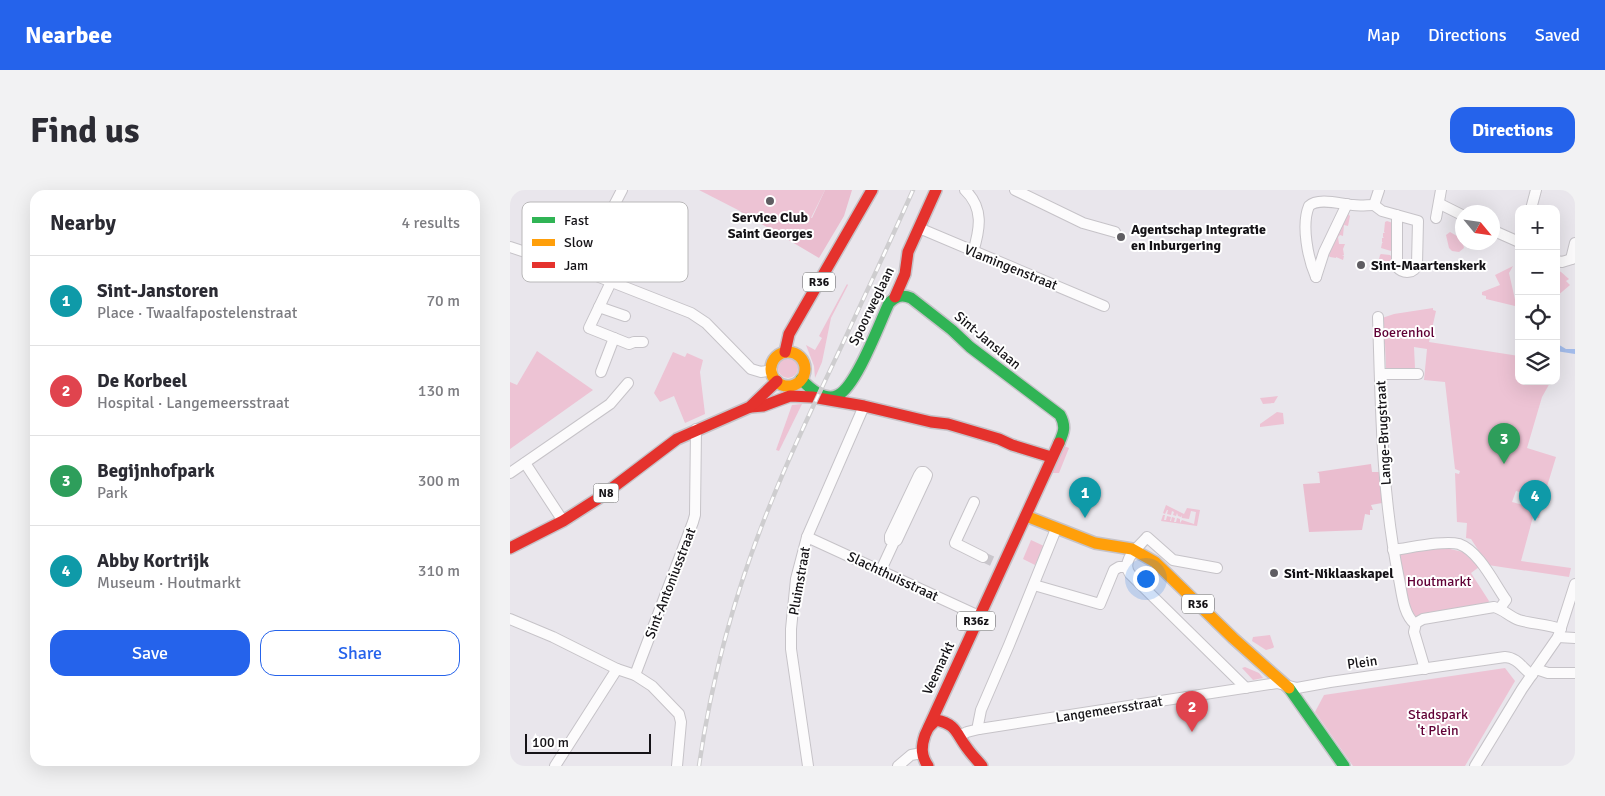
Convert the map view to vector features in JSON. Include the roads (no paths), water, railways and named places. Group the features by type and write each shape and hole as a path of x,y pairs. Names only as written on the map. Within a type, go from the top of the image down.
{"main road":[{"name":"R36","path":"772,370 774,361 780,354 789,353 787,338 872,190"},
{"name":"Spoorweglaan","path":"853,380 889,303 895,296 904,274 908,252 936,190"},
{"name":"Sint-Janslaan","path":"895,296 904,295 911,298 952,330 970,347 1060,416"},
{"path":"772,370 777,381 788,385 799,381 805,372 804,364 800,357 789,353"},
{"path":"799,381 814,391 832,396 841,394 853,380"},
{"path":"853,380 851,392 854,396 877,404 893,413"},
{"name":"N8","path":"750,407 777,381"},
{"path":"799,381 807,394 812,397 948,424 1000,439 1012,445 1051,457"},
{"name":"N8","path":"510,548 563,521 599,498 677,439 696,429 750,407 763,406 790,396 812,397"},
{"name":"Veemarkt","path":"924,759 922,744 979,616 998,564 1026,516 1065,428 1064,421 1060,416"},
{"name":"R36","path":"1026,516 1095,543 1135,550 1155,562 1233,638 1288,686 1344,766"},
{"path":"929,726 934,721 954,726 961,735 965,746 982,766"}],"street":[{"path":"616,202 622,190"},
{"path":"965,190 974,200 979,210 980,226 973,252"},
{"path":"1015,190 1083,223 1115,232"},
{"path":"1374,205 1379,190"},
{"path":"1436,218 1441,190"},
{"path":"1532,205 1536,190"},
{"path":"1347,204 1324,252 1316,277 1310,264 1307,219 1308,207 1314,202 1374,205 1382,211 1418,222 1417,266 1412,272 1402,271 1397,267 1397,216"},
{"path":"1440,204 1455,212"},
{"name":"Vlamingenstraat","path":"919,228 1104,306"},
{"path":"1500,234 1515,240"},
{"path":"1560,262 1573,258 1575,244"},
{"path":"510,247 522,251"},
{"path":"643,342 629,344 589,328 611,282 696,316 706,323 751,369 761,372 772,370"},
{"path":"599,308 625,316"},
{"name":"Lange-Brugstraat","path":"1378,317 1383,462 1393,550"},
{"path":"600,372 614,338"},
{"path":"1380,374 1418,374"},
{"path":"510,473 610,404 628,382"},
{"name":"Pluimstraat","path":"808,766 791,639 796,580 807,537 864,406"},
{"name":"Sint-Antoniusstraat","path":"635,674 694,522 696,429"},
{"path":"525,463 563,521"},
{"path":"881,570 894,542 897,541 926,478 927,475 924,472 920,472 890,536 890,540 894,542"},
{"path":"974,502 955,544 983,557"},
{"path":"979,729 981,710 1056,529"},
{"path":"1217,568 1173,560 1147,536 1127,560 1126,567 1130,574 1246,688"},
{"name":"Slachthuisstraat","path":"807,537 979,616"},
{"path":"1415,624 1408,617 1406,611 1393,550 1449,543 1465,547 1474,554 1506,600 1500,608"},
{"path":"1034,586 1100,604 1114,570 1119,567 1126,567"},
{"path":"1475,766 1560,633 1575,584"},
{"path":"1415,624 1423,619 1491,606 1500,608 1516,619 1551,626 1560,633 1575,638"},
{"path":"510,619 553,637 617,668 635,674 652,686 679,714 681,722 677,766"},
{"path":"1415,624 1414,634 1425,669"},
{"name":"Plein","path":"1288,686 1297,688 1509,657 1534,672 1575,674"},
{"path":"554,766 617,668"},
{"name":"Langemeersstraat","path":"961,735 979,729 1277,683 1288,686"},
{"path":"898,766 911,755 924,759"}],"water":[{"path":"1560,345 1566,349 1575,349 1575,354 1560,352"}],"tunnel":[{"path":"983,557 994,562"}],"railway":[{"path":"699,766 711,698 727,631 759,532 797,441 913,190"}],"place":[{"name":"Service Club Saint Georges","path":"770,201"},
{"name":"Agentschap Integratie en Inburgering","path":"1121,237"},
{"name":"Sint-Maartenskerk","path":"1361,265"},
{"name":"Begijnhofpark","path":"1504,464"},
{"name":"Sint-Janstoren","path":"1085,518"},
{"name":"Abby Kortrijk","path":"1535,521"},
{"name":"Sint-Niklaaskapel","path":"1274,573"},
{"name":"De Korbeel","path":"1192,732"}],"park label":[{"name":"Boerenhol","path":"1404,332"},
{"name":"Houtmarkt","path":"1439,581"},
{"name":"Stadspark 't Plein","path":"1438,722"}]}
